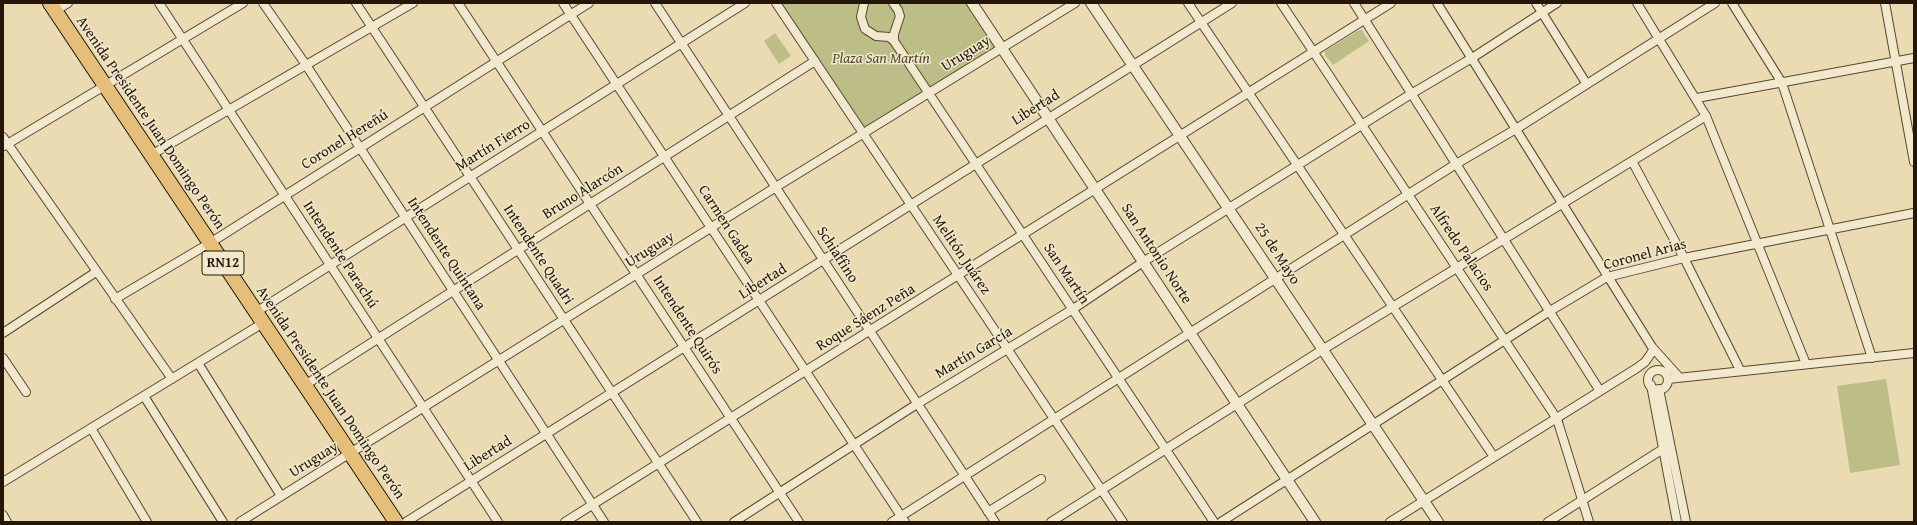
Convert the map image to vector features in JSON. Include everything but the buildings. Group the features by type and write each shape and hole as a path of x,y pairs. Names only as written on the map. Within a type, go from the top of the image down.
{"highway":[{"name":"Avenida Presidente Juan Domingo Perón","path":"52,7 396,522"}],"street":[{"path":"52,7 68,3"},
{"name":"Intendente Parachú","path":"159,3 498,522"},
{"path":"172,379 4,142 105,86 243,3"},
{"name":"Intendente Quintana","path":"263,3 306,65 604,522"},
{"name":"Intendente Quadri","path":"356,3 697,522"},
{"path":"151,155 413,3"},
{"name":"Intendente Quirós","path":"458,3 800,522"},
{"name":"Carmen Gadea","path":"563,3 903,519"},
{"name":"Coronel Hereñú","path":"115,299 210,243 589,3"},
{"name":"Schiaffino","path":"656,3 995,522"},
{"name":"Martín Fierro","path":"256,312 745,3"},
{"name":"Melitón Juárez","path":"776,3 1123,522"},
{"path":"864,3 861,18 865,29 876,36 889,37 894,40"},
{"path":"893,3 900,16 894,34 894,40"},
{"name":"San Antonio Norte","path":"972,3 1315,522"},
{"name":"Uruguay","path":"240,522 776,187 930,94 1076,3"},
{"name":"25 de Mayo","path":"1091,3 1230,208 1372,426 1438,522"},
{"path":"1188,3 1494,458"},
{"name":"Libertad","path":"406,522 824,260 1048,117 1232,3"},
{"name":"Alfredo Palacios","path":"1281,3 1557,419 1589,522"},
{"path":"1354,3 1600,391"},
{"name":"Roque Sáenz Peña","path":"565,522 870,332 1391,3"},
{"path":"1437,3 1607,277 1654,349 1680,377"},
{"path":"1536,3 1586,83"},
{"name":"Martín García","path":"734,522 917,404 1073,309 1143,262 1411,94 1472,58 1557,3"},
{"path":"1638,3 1697,98 1706,116 1806,364"},
{"path":"892,522 903,519 965,476 1054,419 1276,280 1456,164 1516,129 1586,83 1715,3"},
{"path":"1732,3 1782,83 1872,358"},
{"path":"1885,3 1914,162"},
{"name":"San Martín","path":"894,40 977,162 1214,522"},
{"path":"1697,98 1914,58"},
{"name":"Bruno Alarcón","path":"305,385 815,61"},
{"path":"1051,522 1236,403 1457,268 1503,238 1562,204 1706,116"},
{"path":"1632,161 1684,258 1740,370"},
{"name":"Coronel Arias","path":"1221,522 1506,341 1550,311 1607,277 1684,258 1914,213"},
{"path":"3,333 96,272"},
{"path":"3,482 263,323"},
{"path":"1390,522 1557,419 1645,362 1654,349"},
{"path":"1668,379 1740,370 1914,353"},
{"path":"3,358 26,392"},
{"path":"1645,362 1662,370 1666,374 1668,379 1665,386 1659,389"},
{"path":"1645,362 1666,449 1686,522"},
{"path":"198,363 281,496"},
{"path":"1650,382 1653,372 1662,370"},
{"path":"1650,382 1659,389 1677,522"},
{"path":"144,396 223,522"},
{"path":"91,428 146,522"},
{"path":"1548,522 1666,449"},
{"path":"988,512 1041,479"},
{"path":"3,516 7,522"}],"green space":[{"name":"Plaza San Martín","path":"776,3 972,3 1001,49 863,134"},
{"path":"1359,30 1362,30 1369,41 1333,65 1325,55 1325,51"},
{"path":"775,33 791,56 779,64 764,41"},
{"path":"1886,379 1900,465 1850,473 1837,386"}]}
